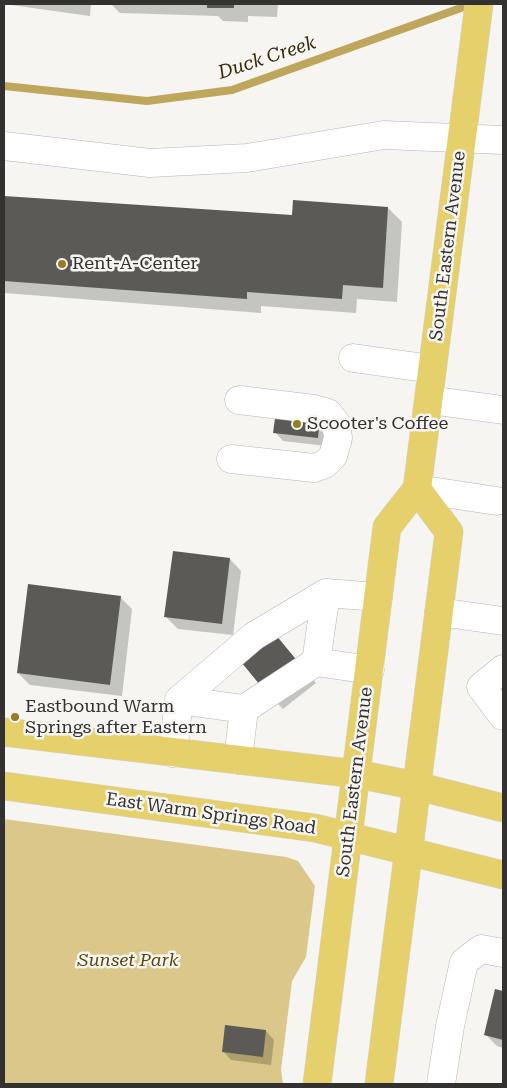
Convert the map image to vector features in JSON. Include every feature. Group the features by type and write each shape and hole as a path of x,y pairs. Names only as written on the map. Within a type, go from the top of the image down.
{"main road":[{"name":"South Eastern Avenue","path":"317,1084 387,527 417,489 479,4"},
{"path":"379,1084 449,532 417,489"},
{"path":"4,732 357,774 417,786 503,808"},
{"name":"East Warm Springs Road","path":"4,786 315,828 503,875"}],"lane":[{"path":"4,146 150,163 247,158 384,135 462,140 503,140"},
{"path":"353,358 432,370"},
{"path":"231,459 314,468 325,464 333,456 338,438 336,423 328,413 314,409 239,400"},
{"path":"429,400 503,410"},
{"path":"417,489 497,501"},
{"path":"173,753 179,700 254,636 326,593 378,597"},
{"path":"316,662 326,593"},
{"path":"439,612 503,622"},
{"path":"179,700 244,709 316,662 370,670"},
{"path":"503,669 481,687 503,716"},
{"path":"238,760 244,709"},
{"path":"441,1084 450,1026 464,962 480,950 503,953"}],"green space":[{"name":"Sunset Park","path":"4,819 286,857 298,861 315,886 306,957 292,981 281,1070 283,1084 4,1084"}],"building":[{"path":"207,4 234,4 234,8 207,8"},
{"path":"4,196 292,215 293,200 388,207 383,288 343,285 342,299 247,292 247,299 4,281"},
{"name":"Scooter's Coffee","path":"276,411 320,416 318,438 273,433"},
{"path":"173,551 230,558 222,624 164,617"},
{"path":"28,584 121,596 110,685 17,673"},
{"path":"271,629 308,674 274,702 237,657"},
{"path":"495,989 503,991 503,1040 484,1035"},
{"path":"225,1025 266,1030 263,1057 222,1052"}],"waterway":[{"name":"Duck Creek","path":"4,86 147,101 232,90 472,4"}],"place":[{"name":"Rent-A-Center","path":"62,264"},
{"name":"Scooter's Coffee","path":"297,424"},
{"name":"Eastbound Warm Springs after Eastern","path":"15,717"}]}
